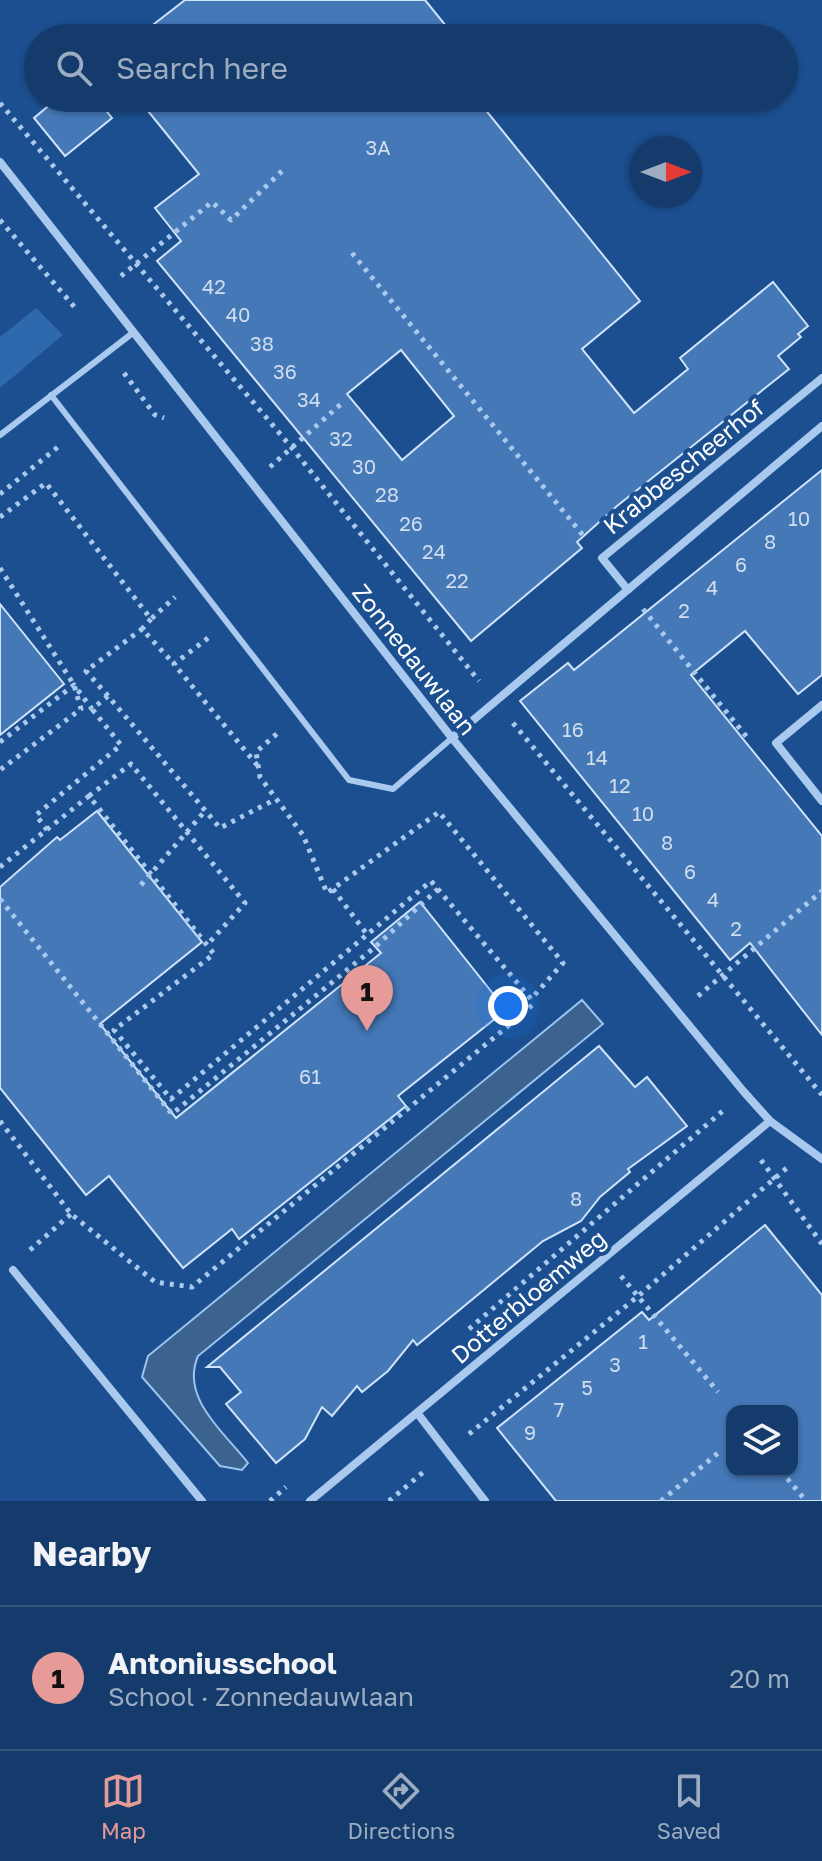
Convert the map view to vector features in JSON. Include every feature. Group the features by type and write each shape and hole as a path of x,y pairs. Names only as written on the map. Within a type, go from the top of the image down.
{"street":[{"name":"Zonnedauwlaan","path":"0,162 452,738 678,1013 770,1121 822,1159"},
{"name":"Krabbescheerhof","path":"628,590 602,558 822,378"},
{"path":"452,738 822,426"},
{"path":"822,705 776,743 822,801"},
{"name":"Dotterbloemweg","path":"310,1501 770,1121"},
{"path":"13,1270 202,1501"},
{"path":"418,1414 485,1501"}],"lane":[{"path":"0,435 134,332"},
{"path":"51,395 349,780 393,789 452,738"}],"path":[{"path":"0,103 292,448 495,702 822,1095"},
{"path":"102,292 212,202 231,220 282,171"},
{"path":"352,253 602,558"},
{"path":"251,483 341,404"},
{"path":"0,494 78,430"},
{"path":"0,517 46,483 151,619"},
{"path":"0,568 74,685 121,745 36,815 47,830"},
{"path":"194,580 142,629 86,671 220,828 276,799"},
{"path":"628,590 754,746 776,743"},
{"path":"174,664 228,623"},
{"path":"142,629 258,766"},
{"path":"0,742 74,685"},
{"path":"0,770 81,709 74,685"},
{"path":"92,709 108,696"},
{"path":"298,714 256,752 258,766 260,777 303,835 327,893 439,812 563,963 531,999"},
{"path":"0,867 131,764 245,903 207,945"},
{"path":"0,1121 71,1214 155,1282 192,1287 532,1005 531,999 431,881 171,1099 114,1030 214,954 89,796"},
{"path":"141,885 152,876 205,811"},
{"path":"333,889 366,933"},
{"path":"0,899 172,1114 375,947 438,889"},
{"path":"678,1013 822,891"},
{"path":"460,1337 744,1092"},
{"path":"747,1140 822,1244"},
{"path":"389,1501 637,1297 774,1181 807,1148"},
{"path":"13,1270 34,1245 71,1214"},
{"path":"606,1257 718,1392"},
{"path":"661,1501 718,1453"},
{"path":"786,1477 806,1501"},
{"path":"270,1501 294,1481"}],"shaded area":[{"path":"36,308 63,335 0,388 0,337"},
{"path":"582,1000 603,1024 198,1356 194,1371 200,1400 207,1414 248,1463 242,1470 220,1466 142,1377 148,1356"}],"building":[{"path":"185,0 425,0 445,24 154,24"},
{"path":"41,112 107,112 112,118 65,156 34,118"},
{"path":"149,112 487,112 640,301 582,349 634,413 688,369 680,358 773,282 808,326 798,334 801,337 778,356 789,369 617,506 577,542 582,548 471,641 157,261 181,241 155,208 199,174","holes":["401,350 454,416 402,460 347,394"]},
{"path":"822,470 822,675 798,694 745,631 691,675 822,836 822,1035 750,943 730,960 520,701 568,663 574,670"},
{"path":"0,604 64,684 0,735"},
{"path":"97,811 202,942 100,1024 176,1118 381,953 371,942 420,902 506,1010 398,1096 406,1106 239,1239 232,1229 183,1268 109,1176 86,1195 0,1088 0,887 57,837 60,840"},
{"path":"599,1046 635,1087 647,1077 687,1126 628,1169 630,1172 600,1197 581,1221 543,1241 417,1345 413,1340 388,1371 362,1392 357,1386 332,1416 322,1407 305,1439 276,1463 226,1404 241,1392 220,1367 207,1367"},
{"path":"765,1225 822,1295 822,1501 556,1501 497,1428 642,1312 649,1320"}],"place":[{"name":"Antoniusschool","path":"367,1031"}]}
